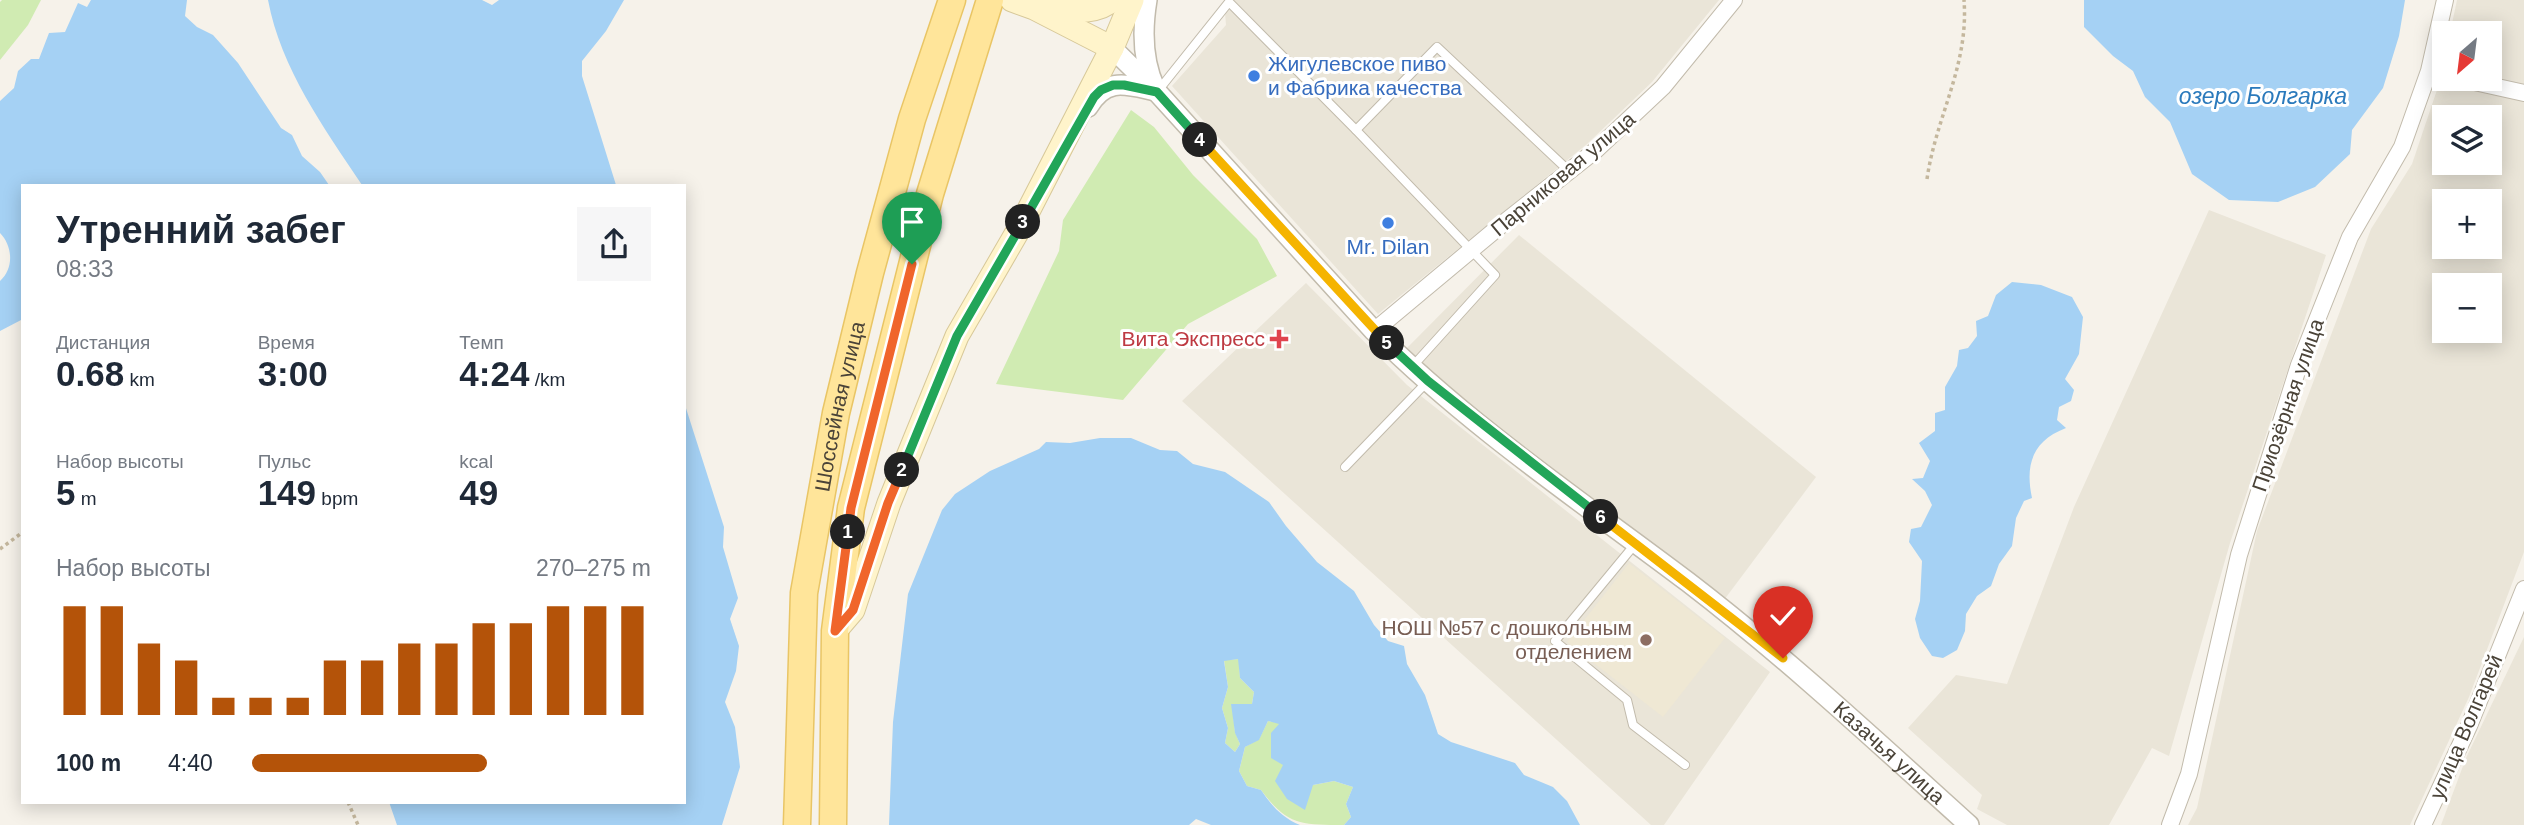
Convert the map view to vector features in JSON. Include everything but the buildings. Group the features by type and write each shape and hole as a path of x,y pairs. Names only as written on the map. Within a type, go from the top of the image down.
{"main road":[{"name":"Шоссейная улица","path":"797,825 804,593 836,413 870,273 912,119 952,0"},
{"name":"Шоссейная улица","path":"833,825 835,631 851,508 930,194 990,0"},
{"name":"Казачья улица","path":"1012,0 1034,8 1112,48"},
{"path":"1034,8 1091,10 1105,7 1112,0"},
{"path":"835,631 853,610 888,503 957,336 1019,229 1112,48 1132,0"}],"street":[{"name":"Казачья улица","path":"1147,0 1143,23 1144,42 1150,76 1157,92"},
{"name":"Парниковая улица","path":"1374,331 1596,150 1663,88 1734,0"},
{"name":"Приозёрная улица","path":"2443,21 2445,0"},
{"name":"Казачья улица","path":"1112,48 1157,92 1374,331 1411,368 1783,658 1969,825"},
{"name":"Приозёрная улица","path":"2170,825 2189,774 2239,555 2299,365 2350,237 2402,147 2432,84"},
{"path":"1019,229 1097,94 1113,85 1157,92"},
{"path":"2502,88 2524,93"},
{"name":"улица Волгарей","path":"2423,825 2469,726 2524,589"}],"lane":[{"path":"1157,92 1229,1 1495,275 1411,368"},
{"path":"1356,130 1437,47 1569,171"},
{"path":"1345,467 1428,381"},
{"path":"1636,543 1555,641 1627,700 1633,725 1685,765"}],"path":[{"path":"1927,179 1931,148 1962,52 1964,0"},
{"path":"0,549 21,534"},
{"path":"349,804 358,825"}],"shaded area":[{"path":"1224,0 1719,0 1652,82 1587,144 1378,314 1172,86 1226,25"},
{"path":"2457,0 2524,0 2524,552 2469,697 2410,825 2188,825 2197,808 2257,531 2371,229 2412,164 2437,91 2502,91 2502,21 2453,21"},
{"path":"2209,210 2326,255 2230,543 2169,756 2152,748 2109,825 2007,825 1977,809 1982,795 1908,728 1956,675 2007,684 2074,507"},
{"path":"1519,235 1816,477 1724,600 1537,461 1404,351"},
{"path":"1306,283 1407,385 1770,672 1664,825 1651,825 1182,401"},
{"name":"НОШ №57 с дошкольным отделением","path":"1629,563 1725,638 1663,717 1567,642"},
{"path":"2524,637 2524,825 2441,825 2466,758"}],"green space":[{"path":"41,0 28,25 0,60 0,2"},
{"path":"1131,110 1154,127 1193,175 1257,239 1277,276 1188,324 1123,400 996,384 1059,251 1063,220"},
{"path":"1239,659 1240,678 1254,692 1252,704 1232,705 1235,732 1240,744 1235,752 1225,743 1228,728 1222,708 1228,687 1224,660"},
{"path":"1268,721 1279,723 1283,765 1313,785 1334,781 1353,787 1346,804 1351,817 1344,825 1296,821 1279,810 1261,790 1247,786 1239,771 1245,747 1259,739"}],"water":[{"path":"91,0 187,0 185,16 197,27 213,35 238,63 281,128 292,135 302,156 320,172 328,184 21,184 21,320 0,331 0,281 8,270 10,257 7,244 0,233 0,101 14,88 18,71 31,59 39,59 49,33 65,32 78,3 87,7"},
{"path":"268,0 482,0 492,5 499,0 624,0 606,31 582,61 582,76 616,184 361,184 319,120 293,74 274,25"},
{"name":"озеро Болгарка","path":"2084,0 2405,0 2399,36 2383,88 2352,130 2350,154 2315,187 2278,202 2229,200 2192,174 2170,122 2145,97 2133,71 2113,56 2084,27"},
{"path":"2012,282 2041,285 2072,297 2083,317 2079,354 2065,379 2074,390 2071,401 2059,407 2057,420 2066,428 2054,433 2038,447 2031,465 2032,498 2024,501 2016,518 2012,546 1999,564 1991,586 1977,596 1966,614 1965,631 1957,650 1943,658 1932,656 1920,638 1915,619 1920,601 1922,561 1909,542 1911,529 1921,527 1932,505 1925,491 1912,479 1923,478 1930,461 1919,443 1935,431 1935,413 1945,410 1945,387 1957,366 1959,350 1968,348 1977,336 1976,321 1988,316 1996,295"},
{"path":"686,408 724,527 723,547 738,598 730,619 739,646 736,671 725,702 735,727 740,767 722,825 397,825 390,804 686,804"},
{"path":"1100,438 1131,438 1160,450 1177,451 1193,464 1225,472 1269,502 1317,562 1354,591 1374,625 1388,641 1404,646 1407,664 1425,695 1438,734 1451,742 1515,763 1524,775 1553,787 1567,801 1580,825 1344,825 1351,817 1346,804 1353,787 1334,781 1313,785 1305,810 1287,799 1275,781 1283,765 1271,758 1271,733 1279,724 1268,721 1259,740 1245,747 1239,771 1247,786 1261,790 1288,819 1300,825 1211,825 1196,819 1189,825 889,825 893,722 908,594 942,510 955,494 990,471 1039,449 1046,442 1070,443","holes":["1238,659 1240,678 1254,692 1252,704 1231,704 1235,733 1240,744 1235,752 1225,743 1228,728 1222,708 1228,687 1224,661"]}],"place":[{"name":"Жигулевское пиво и Фабрика качества","path":"1254,76"},
{"name":"Mr. Dilan","path":"1388,223"},
{"name":"Вита Экспресс","path":"1279,339"},
{"name":"НОШ №57 с дошкольным отделением","path":"1646,640"}],"route":[{"path":"912,264 851,508 835,631 853,610 888,503 957,336 1094,97 1101,90 1113,85 1124,85 1157,92 1374,331 1411,368 1533,466 1783,658"}]}
